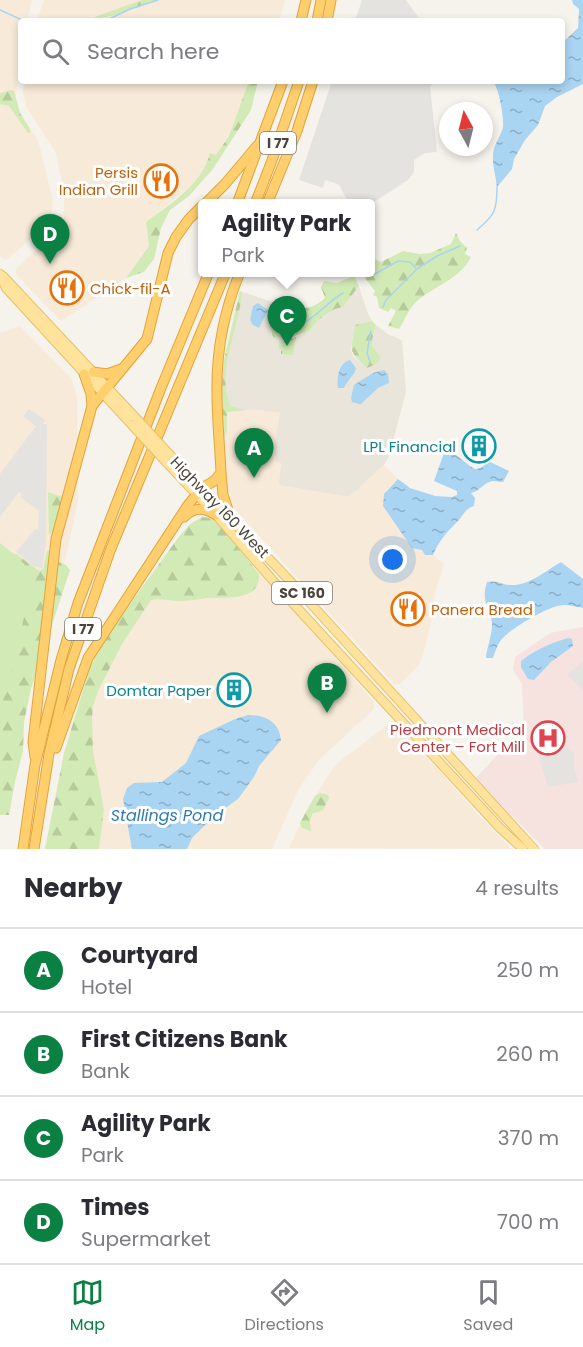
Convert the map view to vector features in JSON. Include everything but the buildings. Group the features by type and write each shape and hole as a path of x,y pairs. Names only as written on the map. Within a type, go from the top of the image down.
{"highway":[{"path":"302,18 306,0"},
{"path":"318,18 321,0"},
{"path":"328,18 331,0"},
{"name":"I 77","path":"239,199 282,84"},
{"name":"I 77","path":"257,199 298,84"},
{"path":"269,199 297,131 312,84"},
{"path":"209,199 262,140"},
{"path":"92,406 147,339 168,253 176,237 198,210"},
{"name":"I 77","path":"23,849 35,765 61,660 78,603 161,388 207,277"},
{"name":"I 77","path":"34,849 45,778 69,669 106,562 224,277"},
{"path":"230,516 223,495 217,373 226,314 239,277"},
{"path":"35,765 33,742 54,549 92,406 88,373 107,374 123,368"},
{"path":"45,778 88,658 199,491 214,481 221,472"},
{"path":"178,523 190,511 197,508 216,514"}],"main road":[{"name":"Highway 160 West","path":"0,274 6,288 133,421 167,463 230,516 534,849"},
{"name":"Highway 160 West","path":"133,421 170,455 216,514 289,599 498,826 523,849"}],"shaded area":[{"path":"0,0 32,0 28,18 18,18 18,78 15,98 20,113 37,139 53,201 51,216 44,228 6,260 0,256"},
{"path":"44,0 285,0 280,18 38,18"},
{"path":"362,0 406,0 419,18 356,18"},
{"path":"24,84 248,84 229,136 216,155 210,154 202,173 188,189 146,222 149,246 126,278 61,321 16,274 16,269 57,231 64,217 64,193 56,153 26,106 23,91"},
{"path":"331,84 432,84 430,87 437,152 425,153 414,160 414,172 408,180 375,201 375,199 347,199 339,185 325,180 323,188 299,180"},
{"path":"359,286 372,321 355,325 351,349 353,356 367,368 377,364 372,340 376,325 402,340 406,392 389,456 384,465 349,497 278,485 281,463 276,462 274,448 279,413 257,410 223,412 224,360 240,291 279,304 270,326 272,337 286,339 281,341 278,348 281,354 293,356 296,337 309,331 318,320 335,309 343,307"},
{"path":"20,326 71,378 77,397 78,500 65,561 56,588 0,543 0,333"},
{"path":"29,409 45,420 43,424 47,424 46,544 42,568 33,566 16,552 36,528 38,530 39,511 20,497 22,494 19,492 0,517 0,474 36,426 23,416"},
{"path":"257,410 280,413 274,448 276,462 281,463 279,485 349,497 384,465 398,479 386,490 383,503 422,550 444,564 435,593 423,655 418,666 400,684 395,685 234,508 228,493 223,412"},
{"path":"214,523 374,702 374,709 319,760 298,790 272,849 54,849 87,708 135,615"},
{"name":"Piedmont Medical Center – Fort Mill","path":"583,627 583,849 545,849 476,778 524,726 522,684 513,670 515,657 550,633"},
{"path":"583,661 583,690 567,675"},
{"path":"394,720 511,849 289,848 307,809 331,771 340,761"},
{"path":"539,728 550,731 574,753 578,782 548,787 540,762 537,739"}],"green space":[{"path":"142,0 158,0 119,14 94,18"},
{"path":"248,84 257,84 251,110 213,169 189,196 170,210 161,228 154,259 144,272 126,278 149,246 146,222 175,201 193,184 200,175 210,153 216,155 229,136"},
{"path":"14,91 20,113 30,133 9,106 0,104 0,93"},
{"path":"456,233 467,248 465,254 471,257 466,265 454,277 417,301 399,329 388,326 396,311 391,308 388,312 379,308 377,297 373,295 375,291 364,277 375,277 375,259 381,262 403,251 430,253 451,244"},
{"path":"354,277 359,286 343,307 335,309 318,320 309,331 286,339 273,337 270,326 280,305 298,308 314,306 325,298 321,287 324,281 337,283"},
{"path":"240,291 242,292 241,304 228,359 226,384 231,406 245,410 227,412 227,431 224,438 222,385 224,360"},
{"path":"372,321 376,325 372,340 373,347 381,358 377,364 367,368 353,353 352,345 355,325"},
{"path":"296,337 293,356 281,354 278,348 280,342"},
{"path":"48,492 59,496 64,495 55,526 49,535"},
{"path":"202,517 212,518 219,523 259,574 258,583 248,594 240,596 182,601 151,600 122,644 98,691 93,706 93,751 104,810 99,849 45,849 64,753 90,667 105,638 178,538 190,524"},
{"path":"0,543 56,588 31,682 4,815 0,815"},
{"path":"47,551 55,560 66,565 70,570 31,689 24,722 23,751 9,815 0,815 0,710 12,670 34,573 13,554 39,571 43,569"},
{"path":"320,793 328,795 329,798 323,810 312,814 311,831 302,828 300,823 315,796"}],"water":[{"path":"572,0 583,0 583,84 545,106 538,125 525,140 514,159 512,169 497,187 493,154 503,122 494,84 565,84 565,40 578,28 579,9"},
{"path":"258,303 268,310 259,328 250,320 253,306"},
{"path":"350,360 356,368 355,371 344,388 338,388 341,368"},
{"path":"384,370 388,374 389,383 378,388 361,404 352,402 354,385 373,373"},
{"path":"445,450 476,469 490,462 509,471 503,482 490,482 471,493 475,498 474,506 466,511 445,534 433,555 425,555 422,550 412,548 383,506 384,494 398,479 410,488 435,496 457,495 457,491 434,481"},
{"path":"561,562 583,579 583,608 564,605 540,613 506,635 498,644 493,658 486,658 492,624 485,600 487,582 517,585 537,577"},
{"path":"568,638 572,639 573,646 551,662 534,680 528,679 521,667 521,661 543,647"},
{"name":"Stallings Pond","path":"248,715 266,718 274,724 278,728 281,740 259,766 238,799 213,822 205,825 192,838 187,849 132,849 123,799 127,788 134,783 162,782 186,763 199,736"}],"waterway":[{"path":"111,18 158,0"},
{"path":"0,10 18,18"},
{"path":"477,230 494,212 497,187"},
{"path":"383,307 386,300 417,269 437,256 460,246"},
{"path":"375,274 398,261 410,262 416,268"},
{"path":"287,329 310,319 343,293"},
{"path":"370,362 367,353 371,331"}],"place":[{"name":"Persis Indian Grill","path":"161,181"},
{"name":"Times","path":"50,264"},
{"name":"Chick-fil-A","path":"67,288"},
{"name":"Agility Park","path":"287,346"},
{"name":"LPL Financial","path":"479,446"},
{"name":"Courtyard","path":"254,478"},
{"name":"Panera Bread","path":"408,609"},
{"name":"Domtar Paper","path":"234,690"},
{"name":"First Citizens Bank","path":"327,713"},
{"name":"Piedmont Medical Center – Fort Mill","path":"548,738"}]}
